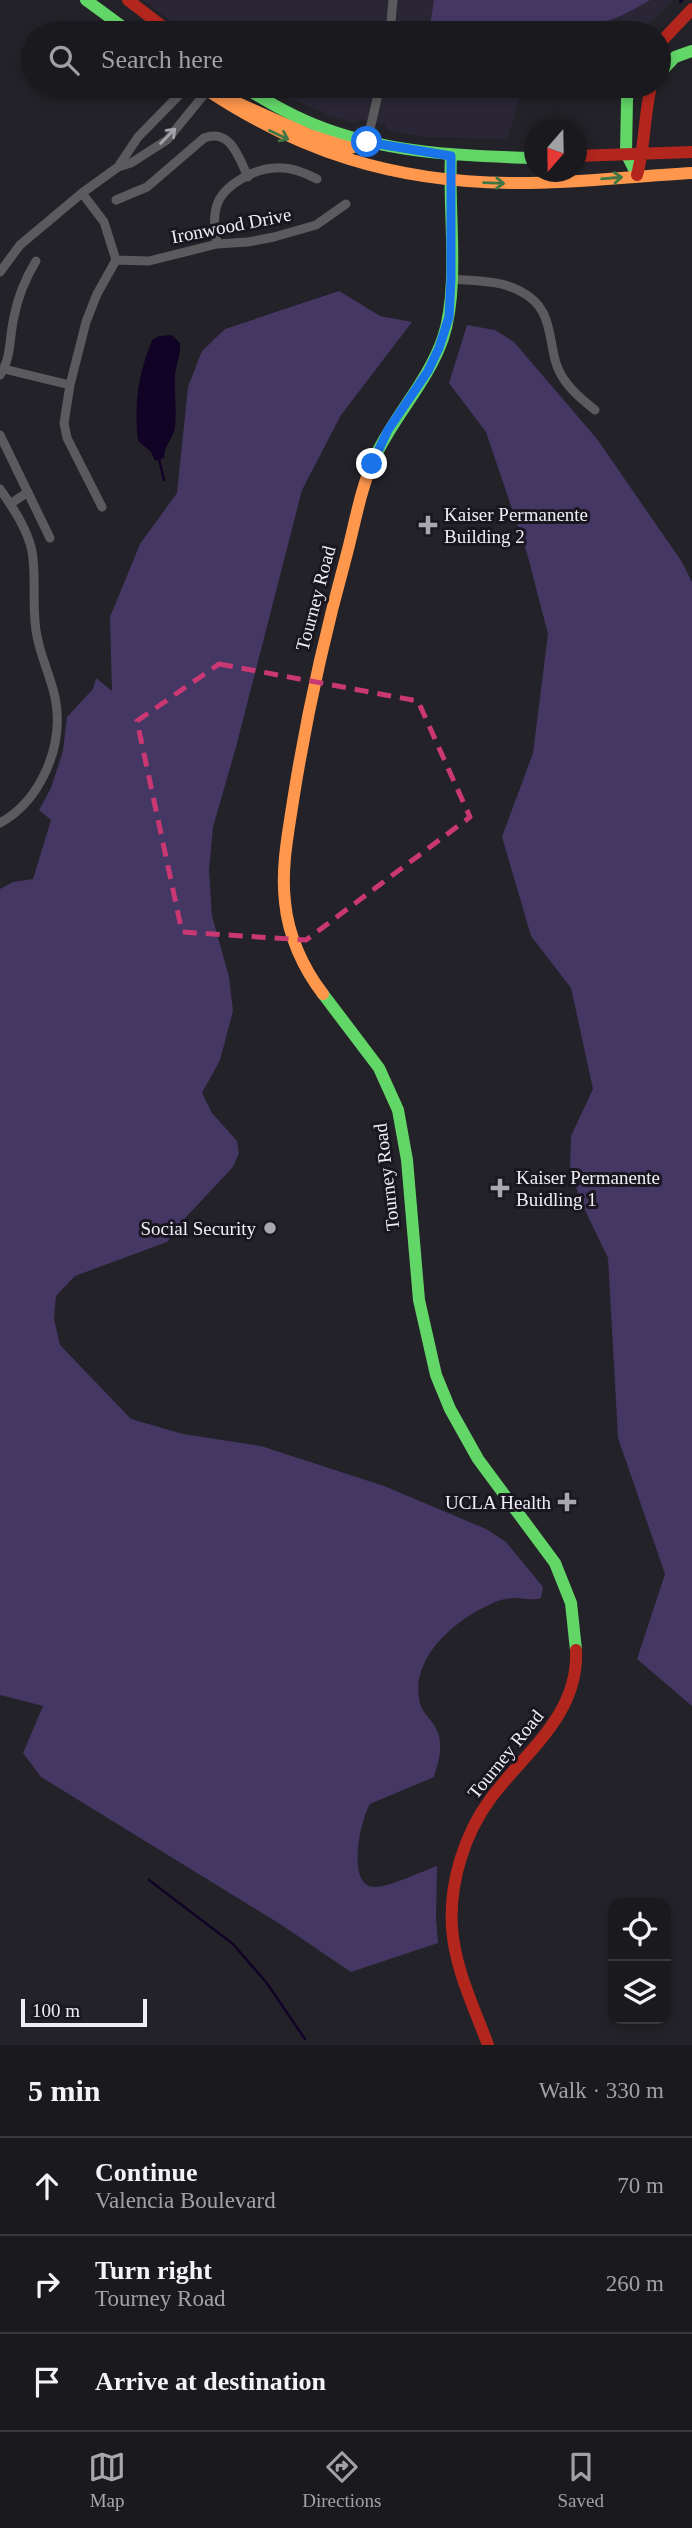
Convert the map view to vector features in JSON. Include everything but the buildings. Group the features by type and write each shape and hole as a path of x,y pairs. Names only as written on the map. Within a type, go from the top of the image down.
{"main road":[{"path":"86,0 115,21"},
{"path":"128,0 155,21"},
{"path":"671,31 692,9"},
{"path":"671,61 692,51"},
{"path":"220,98 266,128 321,152 371,166 449,179 539,183 692,173"},
{"path":"226,98 337,145 351,148 367,142"},
{"path":"262,98 321,129 367,142 451,156 524,158"},
{"path":"627,98 626,153 637,176"},
{"path":"637,176 643,153 648,98"},
{"path":"587,155 692,152"},
{"name":"Tourney Road","path":"451,156 449,317 428,371 388,430 372,464 314,678 296,778 284,884 286,911 304,963 317,987 369,1050 393,1093 402,1123 407,1156 419,1302 433,1367 445,1398 476,1456 545,1544 557,1565 573,1609 576,1653 571,1690 565,1706 550,1732 489,1800 472,1832 456,1884 452,1923 455,1947 461,1974 488,2045"}],"street":[{"path":"391,21 393,0"},
{"path":"118,167 138,137 176,98"},
{"path":"0,272 20,245 82,193 118,167 131,163 167,140 197,98"},
{"path":"367,142 377,98"},
{"path":"116,200 148,187 204,138 210,136 222,137 231,142 248,177"},
{"path":"217,244 214,221 220,198 231,185 275,167 295,170 317,179"},
{"path":"82,193 104,222 116,260 97,294 86,322 69,385 64,423 67,438 102,507"},
{"name":"Ironwood Drive","path":"116,260 149,261 217,244 248,242 316,225 346,204"},
{"path":"36,261 22,285 13,318 11,347 2,372 69,385"},
{"path":"451,279 498,283 522,291 540,307 550,328 557,366 572,391 595,410"},
{"path":"0,435 50,538"},
{"path":"0,489 25,528 32,551 37,635 56,703 57,729 48,768 23,805 0,823"},
{"path":"10,503 28,492"}],"highlighted area":[{"path":"219,664 418,701 470,817 306,940 182,932 137,721"}],"shaded area":[{"path":"143,0 673,0 652,21 171,21"},
{"path":"434,0 650,0 627,13 605,21 431,21"},
{"path":"290,98 520,98 508,139 425,137 387,130 385,125 362,120 354,123"},
{"path":"339,291 380,316 412,322 341,415 302,490 213,827 209,870 212,916 229,977 233,1011 220,1060 202,1093 212,1113 237,1141 239,1153 233,1167 187,1216 167,1242 75,1276 56,1296 54,1319 60,1345 131,1419 183,1434 261,1446 384,1486 486,1529 506,1542 543,1587 541,1598 501,1600 463,1620 439,1642 422,1668 419,1683 420,1702 434,1725 440,1745 434,1777 370,1804 360,1836 358,1864 360,1876 366,1884 375,1887 397,1882 437,1866 438,1943 351,1972 280,1924 41,1777 23,1753 43,1706 0,1695 0,889 13,882 33,879 51,820 39,810 51,788 63,751 67,717 93,689 96,678 112,691 110,617 140,544 177,493 188,387 202,351 225,329"},
{"path":"467,325 495,330 514,342 597,439 682,562 692,582 692,1706 637,1659 665,1574 618,1438 608,1258 582,1204 570,1169 571,1136 593,1089 571,988 531,936 502,837 533,753 548,634 527,553 486,432 449,383"},
{"path":"172,335 180,343 175,376 175,427 164,458 155,461 151,452 138,441 138,389 152,340 159,336"}],"waterway":[{"path":"159,459 164,480"},
{"path":"149,1880 233,1944 266,1982 305,2039"}],"traffic: fast":[{"path":"86,0 115,21"},
{"path":"671,61 692,51"},
{"path":"263,98 304,120 367,141 450,154 524,158"},
{"path":"627,98 626,153 637,175"},
{"path":"374,459 429,370 443,338 451,296 451,156"},
{"path":"323,994 379,1068 398,1110 407,1160 419,1300 436,1375 450,1409 478,1459 555,1563 571,1603 576,1650"}],"traffic: slow":[{"path":"220,98 274,129 311,145 348,159 427,177 534,183 692,173"},
{"path":"231,100 309,135 337,144 351,148 367,142"},
{"path":"323,994 303,962 289,927 284,889 286,851 316,678 361,495 374,459"}],"traffic: jam":[{"path":"128,0 155,21"},
{"path":"671,31 692,9"},
{"path":"637,175 649,98"},
{"path":"587,156 692,152"},
{"path":"488,2045 466,1988 454,1943 452,1911 456,1877 466,1843 481,1812 560,1713 575,1673 576,1650"}],"place":[{"name":"Kaiser Permanente Building 2","path":"428,525"},
{"name":"Kaiser Permanente Buidling 1","path":"500,1188"},
{"name":"Social Security","path":"270,1228"},
{"name":"UCLA Health","path":"567,1502"}],"route":[{"path":"367,142 451,156 449,317 428,371 388,430 372,464"}]}
